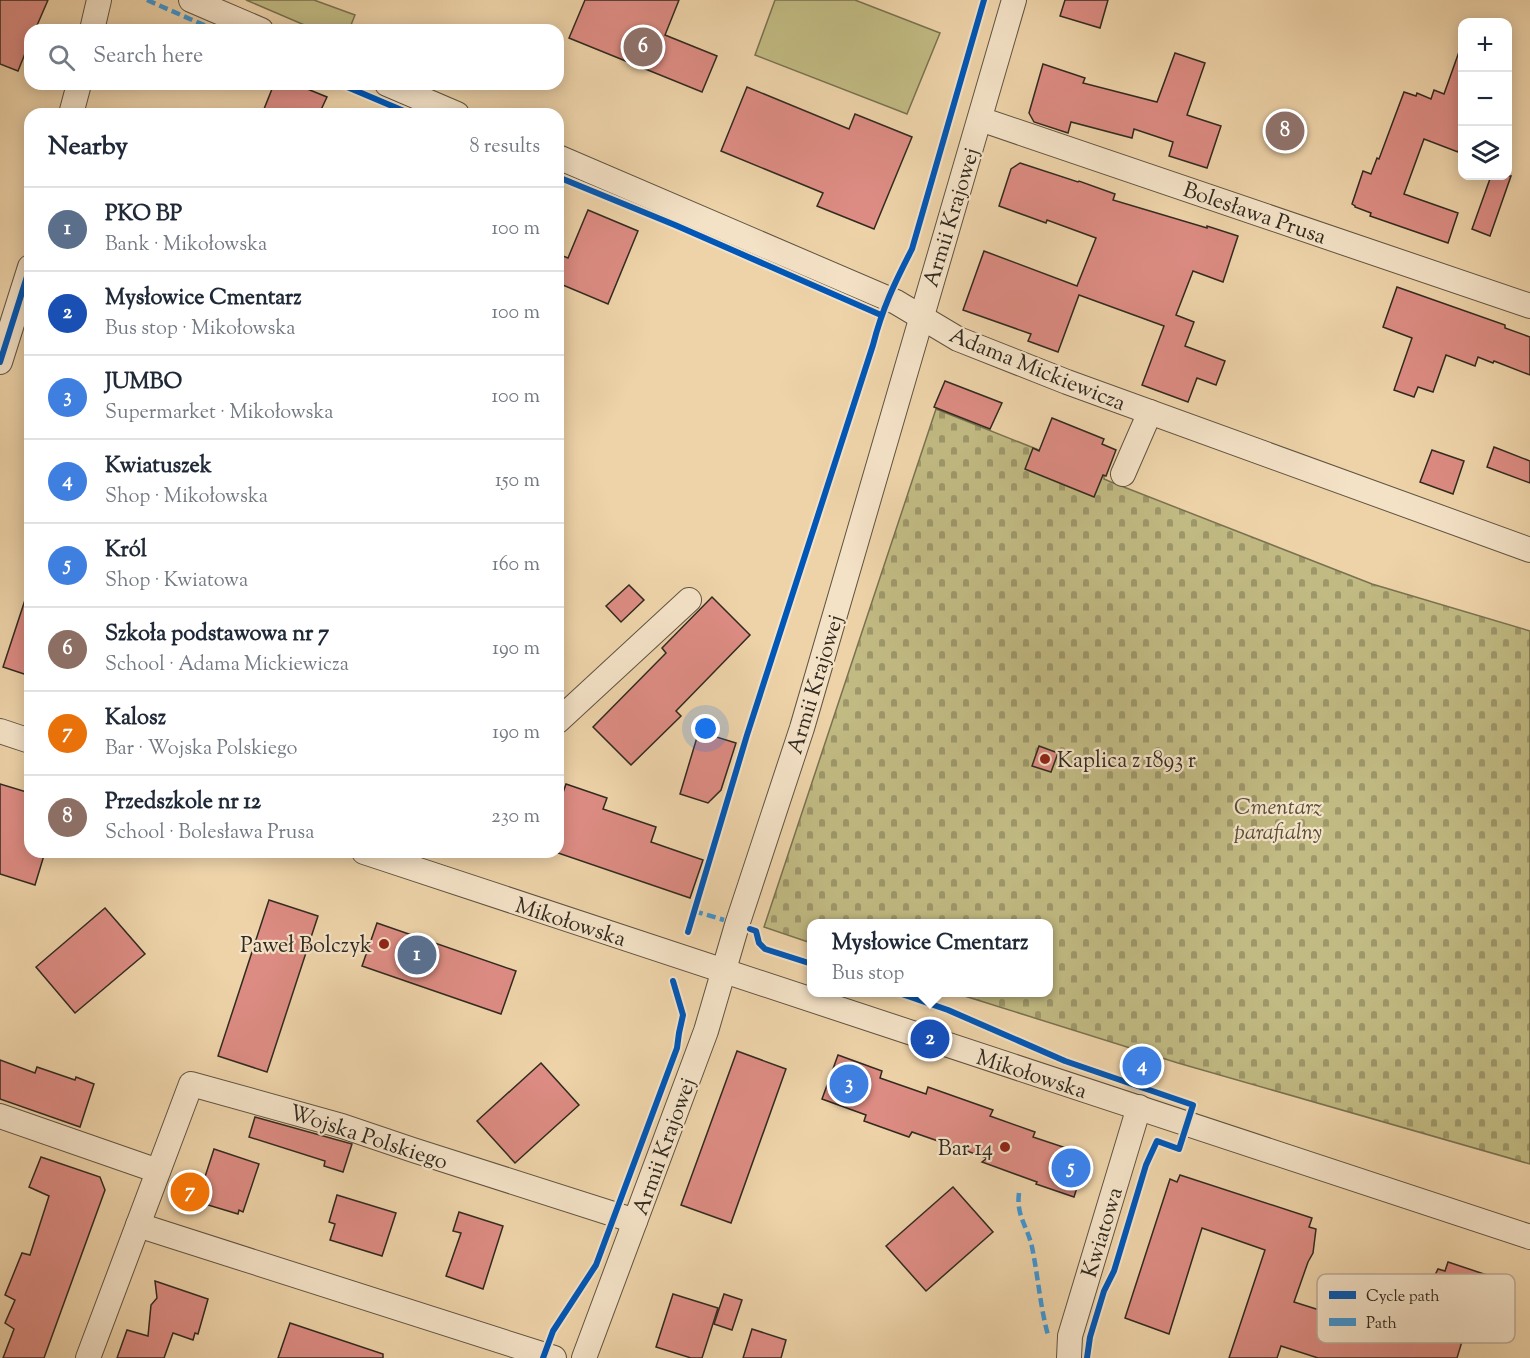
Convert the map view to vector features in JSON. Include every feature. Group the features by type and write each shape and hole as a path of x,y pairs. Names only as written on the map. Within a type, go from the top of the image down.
{"street":[{"path":"93,24 99,0"},
{"path":"191,0 247,24"},
{"name":"Armii Krajowej","path":"584,1358 706,1031 737,925 802,728 1014,0"},
{"path":"73,108 77,90"},
{"path":"401,90 443,108"},
{"name":"Bolesława Prusa","path":"980,119 1530,306"},
{"name":"Adama Mickiewicza","path":"564,160 896,302 958,339 1067,382 1530,550"},
{"path":"0,362 24,286"},
{"path":"1123,474 1150,412"},
{"path":"564,715 689,600"},
{"path":"0,731 24,739"},
{"name":"Mikołowska","path":"382,858 1530,1237"},
{"name":"Wojska Polskiego","path":"88,1358 191,1084 342,1126 635,1221"},
{"name":"Kwiatowa","path":"1069,1358 1070,1336 1139,1107"},
{"path":"0,1116 158,1171"},
{"path":"138,1225 554,1358"}],"green space":[{"path":"246,0 314,0 355,15 351,24 302,24"},
{"path":"775,0 855,0 940,33 907,114 755,55"},
{"name":"Cmentarz parafialny","path":"936,409 1104,476 1104,479 1111,482 1372,584 1530,631 1530,1164 1178,1063 968,997 1053,997 1053,919 807,919 807,942 764,927"}],"building":[{"path":"0,0 48,0 38,24 24,24 24,56 18,71 0,64"},
{"path":"585,0 679,0 665,35 717,56 702,92 569,38"},
{"path":"1065,0 1108,0 1100,28 1060,16"},
{"path":"1175,53 1205,63 1187,115 1221,126 1207,168 1169,156 1173,142 1134,129 1132,138 1071,122 1068,133 1034,122 1029,113 1043,64 1085,78 1083,83 1157,102"},
{"path":"1458,55 1458,152 1424,139 1404,194 1458,213 1448,243 1370,216 1371,213 1352,204 1363,171 1371,174 1377,158 1379,159 1404,92 1416,96 1417,93 1431,99 1434,90 1444,94"},
{"path":"747,87 849,129 855,114 912,137 874,229 817,206 823,193 721,151"},
{"path":"272,90 310,90 327,97 322,108 264,108"},
{"path":"1020,163 1115,194 1113,200 1238,236 1223,282 1193,271 1176,315 1194,322 1185,346 1225,361 1216,385 1197,378 1188,402 1142,385 1164,326 1079,295 1058,352 1028,341 1031,334 963,310 984,251 1077,286 1096,238 999,206 1011,169"},
{"path":"1490,180 1510,180 1490,236 1472,229"},
{"path":"588,210 638,231 608,304 564,286 564,256 568,258"},
{"path":"1397,287 1505,325 1505,328 1530,337 1530,375 1478,357 1475,366 1446,355 1433,392 1418,387 1414,397 1394,390 1412,338 1383,327"},
{"path":"945,381 1002,403 990,429 934,407"},
{"path":"1052,418 1104,439 1102,444 1116,450 1106,476 1103,475 1094,497 1025,469 1033,448 1039,451"},
{"path":"1494,447 1530,461 1530,483 1487,467"},
{"path":"1432,450 1464,461 1453,494 1420,482"},
{"path":"629,585 644,600 621,622 606,606"},
{"path":"712,597 750,635 676,711 681,716 631,765 593,727 666,653 662,648"},
{"path":"24,603 24,674 3,667"},
{"path":"698,734 703,738 707,734 736,743 721,790 708,803 680,794"},
{"name":"Kaplica z 1893 r","path":"1039,746 1058,753 1051,772 1032,766"},
{"path":"0,784 24,791 24,858 43,858 35,885 0,874"},
{"path":"566,784 607,798 603,809 656,827 651,842 703,860 690,898 564,855 564,790"},
{"path":"269,900 318,916 267,1072 218,1056"},
{"path":"105,908 145,954 75,1013 36,967"},
{"path":"377,923 516,971 501,1014 362,966"},
{"path":"737,1051 786,1069 731,1223 681,1205"},
{"path":"838,1055 882,1071 880,1078 926,1094 928,1087 993,1110 990,1116 1035,1132 1033,1137 1087,1155 1074,1197 982,1162 987,1158 912,1132 909,1137 864,1121 866,1115 822,1099"},
{"path":"0,1060 35,1073 37,1067 94,1084 80,1127 0,1099"},
{"path":"541,1063 579,1105 515,1163 477,1121"},
{"path":"255,1117 352,1144 343,1172 324,1166 325,1161 249,1137"},
{"path":"214,1149 259,1164 243,1212 239,1210 238,1214 208,1205 209,1200 205,1199 209,1185 203,1183"},
{"path":"41,1157 100,1177 105,1190 44,1358 3,1358 14,1329 5,1323 15,1300 5,1295 22,1253 30,1255 49,1196 29,1187"},
{"path":"1180,1175 1312,1218 1309,1227 1316,1229 1313,1253 1294,1302 1317,1309 1317,1343 1462,1343 1457,1358 1318,1358 1281,1346 1277,1358 1229,1358 1265,1250 1202,1228 1169,1334 1125,1318 1170,1179 1177,1182"},
{"path":"953,1187 993,1232 926,1291 886,1246"},
{"path":"337,1195 396,1213 382,1256 330,1240 335,1224 329,1222"},
{"path":"459,1212 503,1226 483,1289 446,1276 461,1233 453,1231"},
{"path":"1448,1262 1484,1274 1436,1274 1438,1269 1445,1271"},
{"path":"155,1281 208,1299 198,1334 195,1333 193,1340 173,1333 164,1358 117,1358 127,1330 148,1336 151,1305 157,1298"},
{"path":"673,1294 718,1308 702,1358 691,1358 656,1347"},
{"path":"724,1294 742,1300 732,1330 714,1324"},
{"path":"290,1323 383,1354 383,1358 278,1358"},
{"path":"752,1329 786,1340 781,1358 743,1358"}],"marked path":[{"path":"147,0 201,24"},
{"path":"694,911 724,920"},
{"path":"1019,1193 1020,1214 1032,1247 1048,1335"}],"cycle path":[{"path":"688,932 747,735 880,319 912,249 984,0"},
{"path":"354,90 397,108"},
{"path":"564,179 881,315"},
{"path":"0,362 24,286"},
{"path":"750,929 756,931 759,943 765,949 807,962"},
{"path":"543,1358 553,1331 596,1265 677,1048 683,1015 673,981"},
{"path":"910,997 948,1010 1065,1061 1193,1105 1179,1149 1157,1141 1146,1165 1114,1271 1104,1291 1090,1337 1087,1358"}],"place":[{"name":"Szkoła podstawowa nr 7","path":"643,47"},
{"name":"Przedszkole nr 12","path":"1285,131"},
{"name":"Kaplica z 1893 r","path":"1045,759"},
{"name":"Paweł Bolczyk","path":"384,944"},
{"name":"PKO BP","path":"417,955"},
{"name":"Mysłowice Cmentarz","path":"930,1039"},
{"name":"Kwiatuszek","path":"1142,1066"},
{"name":"JUMBO","path":"849,1084"},
{"name":"Bar 14","path":"1005,1147"},
{"name":"Król","path":"1071,1168"},
{"name":"Kalosz","path":"190,1192"}]}
